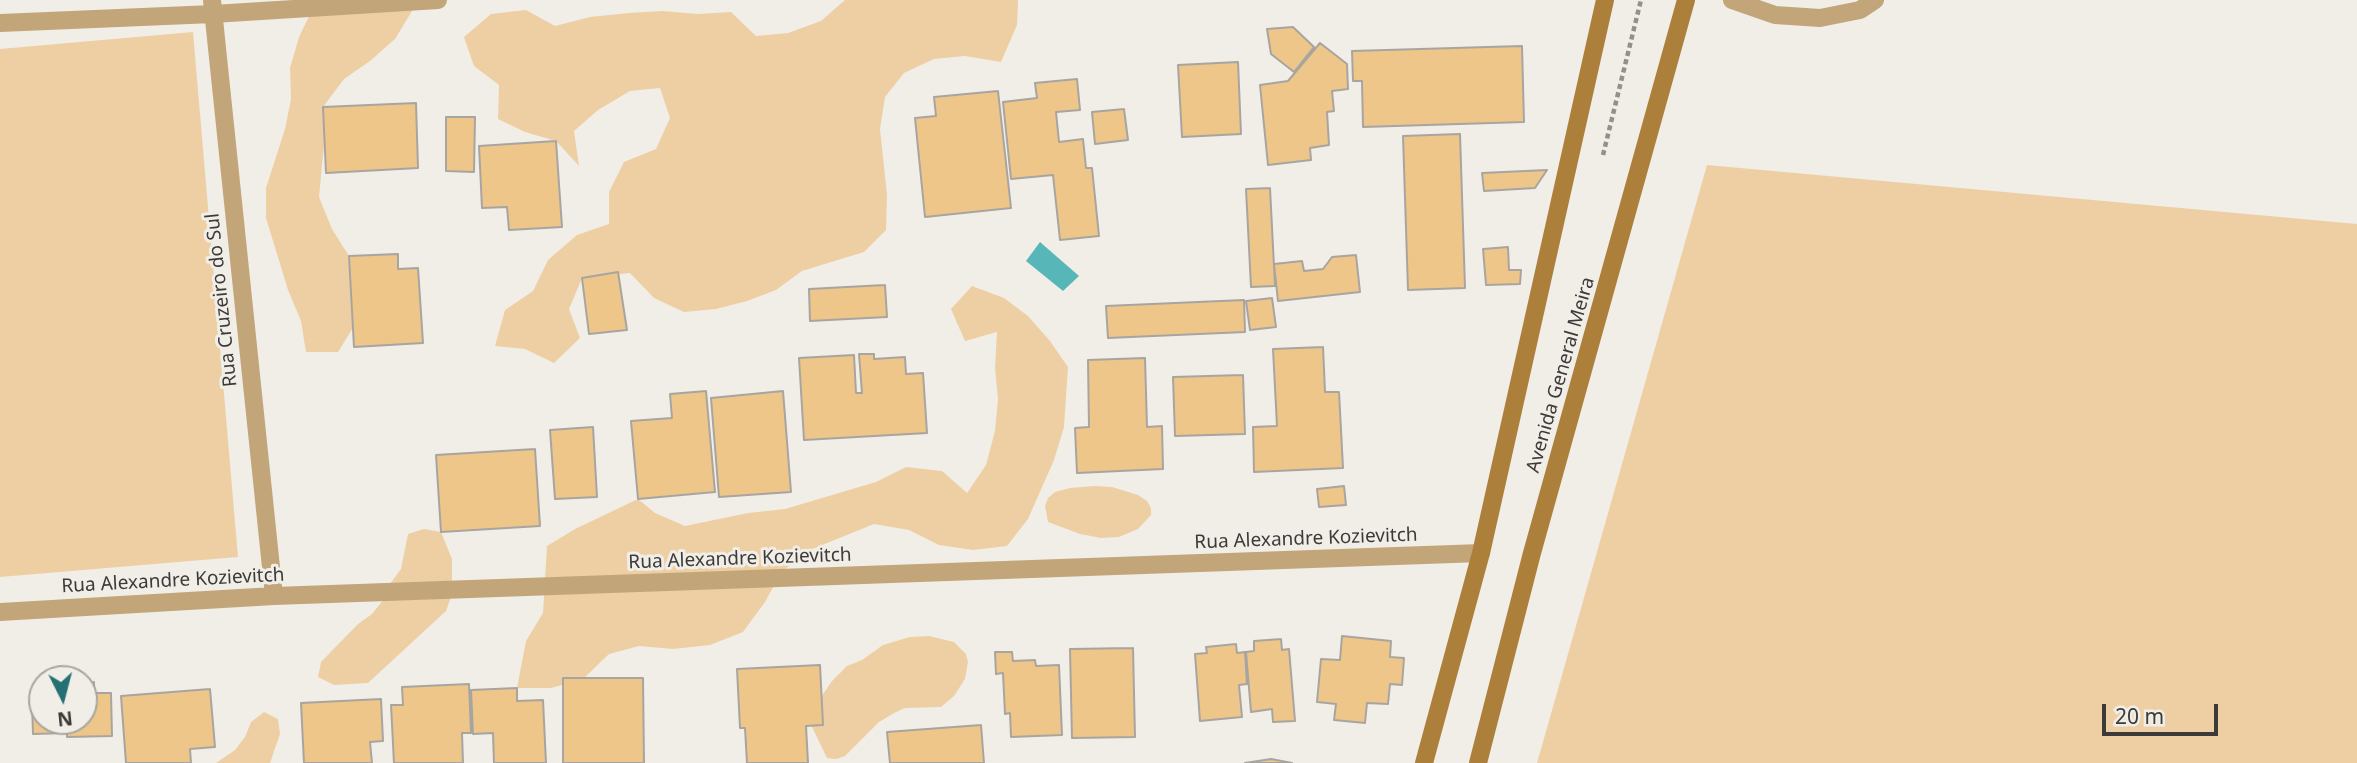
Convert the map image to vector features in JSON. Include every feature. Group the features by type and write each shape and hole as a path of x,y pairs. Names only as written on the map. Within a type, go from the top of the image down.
{"main road":[{"name":"Avenida General Meira","path":"1424,763 1481,553 1605,0"},
{"name":"Avenida General Meira","path":"1478,763 1532,552 1686,0"}],"street":[{"path":"0,23 213,7 438,0"},
{"path":"1732,0 1775,15 1820,18 1860,10 1875,0"},
{"name":"Rua Cruzeiro do Sul","path":"213,7 274,596"},
{"name":"Rua Alexandre Kozievitch","path":"0,612 274,596 1481,553"}],"shaded area":[{"path":"415,0 412,11 395,39 344,79 323,107 325,134 319,197 332,229 349,256 355,290 356,323 338,352 306,352 301,321 288,290 266,218 266,188 285,129 291,99 290,68 299,37 313,8"},
{"path":"845,0 1018,0 1017,25 1001,62 965,56 934,59 904,73 885,97 880,129 887,195 886,230 864,252 802,271 776,290 747,301 716,309 684,312 654,298 630,273 582,278 569,309 580,338 554,363 525,349 495,346 505,310 533,291 548,260 577,235 609,224 609,192 624,162 656,149 670,118 660,88 630,91 598,110 574,131 579,166 556,141 525,132 498,119 499,85 474,66 464,37 491,14 526,10 555,26 590,17 629,13 731,12 756,36 788,33 821,21"},
{"path":"193,32 238,557 0,577 0,49"},
{"path":"1707,165 2357,224 2357,763 1537,763"},
{"path":"972,286 1004,298 1028,316 1068,367 1064,427 1054,460 1028,519 1007,546 973,550 939,545 909,530 874,524 805,552 781,573 765,602 743,632 710,645 673,649 639,646 609,654 583,679 551,688 517,688 526,641 543,613 547,546 575,529 638,499 655,513 685,526 748,513 785,509 876,482 906,467 942,471 967,493 986,465 995,431 998,399 995,368 997,332 965,341 951,309"},
{"path":"1095,486 1112,487 1138,495 1147,501 1151,515 1138,529 1119,537 1101,538 1080,534 1048,522 1045,506 1048,498 1055,492"},
{"path":"424,529 441,532 452,559 452,594 446,611 368,683 334,685 318,677 321,662 358,624 372,614 384,599 390,584 401,569 408,534"},
{"path":"929,636 954,642 966,654 968,662 965,679 954,696 941,707 905,708 896,712 879,722 845,756 827,758 812,727 812,719 817,703 832,681 847,666 862,660 883,645 910,637"},
{"path":"264,712 278,719 280,734 270,763 216,763 235,750 245,737 251,722"}],"water":[{"path":"1040,242 1079,276 1063,291 1026,261"}],"building":[{"path":"1293,27 1314,47 1294,72 1271,54 1267,29"},
{"path":"1320,43 1347,64 1348,89 1332,91 1334,111 1327,112 1329,145 1310,148 1311,160 1268,165 1260,85 1288,81"},
{"path":"1522,46 1524,122 1363,127 1362,81 1353,81 1352,51"},
{"path":"1238,62 1241,134 1182,137 1178,65"},
{"path":"1077,79 1080,110 1056,112 1059,142 1083,139 1086,168 1092,168 1099,236 1060,240 1053,175 1011,179 1003,102 1037,98 1035,83"},
{"path":"998,91 1011,208 925,217 915,118 936,116 934,97"},
{"path":"416,103 418,168 326,173 323,107"},
{"path":"1124,109 1128,140 1095,144 1092,112"},
{"path":"446,117 475,117 474,172 446,171"},
{"path":"1460,134 1465,288 1408,290 1403,136"},
{"path":"556,141 562,227 509,230 507,207 482,208 479,146"},
{"path":"1547,170 1535,188 1484,191 1482,173"},
{"path":"1270,188 1275,286 1251,287 1246,189"},
{"path":"1508,247 1509,270 1521,270 1520,284 1486,285 1483,249"},
{"path":"398,254 398,269 418,268 423,343 354,347 349,256"},
{"path":"1356,255 1360,292 1278,301 1274,264 1302,261 1304,271 1323,269 1332,257"},
{"path":"618,272 627,330 589,334 582,278"},
{"path":"885,285 887,317 810,321 809,289"},
{"path":"1272,298 1276,327 1250,330 1246,301"},
{"path":"1244,300 1245,332 1108,338 1106,306"},
{"path":"1323,347 1325,392 1339,392 1343,468 1254,472 1253,427 1277,426 1273,349"},
{"path":"859,354 874,354 874,359 905,357 906,374 923,373 927,433 804,440 799,358 854,355 856,393 862,393"},
{"path":"1145,358 1147,427 1162,426 1163,469 1077,473 1075,428 1089,427 1088,360"},
{"path":"1243,375 1245,434 1175,436 1173,377"},
{"path":"706,391 715,492 638,499 631,421 672,418 670,394"},
{"path":"783,391 791,492 719,497 711,398"},
{"path":"593,427 597,497 555,499 550,430"},
{"path":"535,449 540,526 441,532 436,455"},
{"path":"1344,486 1346,505 1319,507 1317,489"},
{"path":"1342,636 1391,641 1390,657 1404,658 1402,685 1390,684 1388,704 1367,703 1365,723 1334,720 1336,704 1317,702 1321,659 1340,660"},
{"path":"1281,639 1282,650 1289,649 1295,721 1273,722 1272,709 1251,712 1246,652 1254,651 1254,641"},
{"path":"1236,644 1237,653 1245,652 1247,684 1239,685 1242,717 1200,721 1195,654 1207,653 1206,647"},
{"path":"1133,648 1135,737 1072,738 1070,649"},
{"path":"995,652 1012,652 1013,661 1035,660 1036,666 1059,665 1062,735 1011,737 1010,713 1005,714 1003,673 996,674"},
{"path":"820,665 823,725 806,726 808,763 747,763 745,728 740,728 737,669"},
{"path":"563,678 643,678 644,763 563,763"},
{"path":"469,684 471,733 462,733 463,763 394,763 391,705 403,705 402,687"},
{"path":"517,688 517,701 543,700 546,763 494,763 493,733 473,734 471,690"},
{"path":"210,689 215,747 190,749 191,763 126,763 121,696"},
{"path":"98,693 111,693 112,736 67,737 98,735"},
{"path":"381,699 383,741 370,742 372,763 304,763 301,703"},
{"path":"981,725 984,763 890,763 887,732"},
{"path":"1271,759 1292,763 1245,763"}]}
